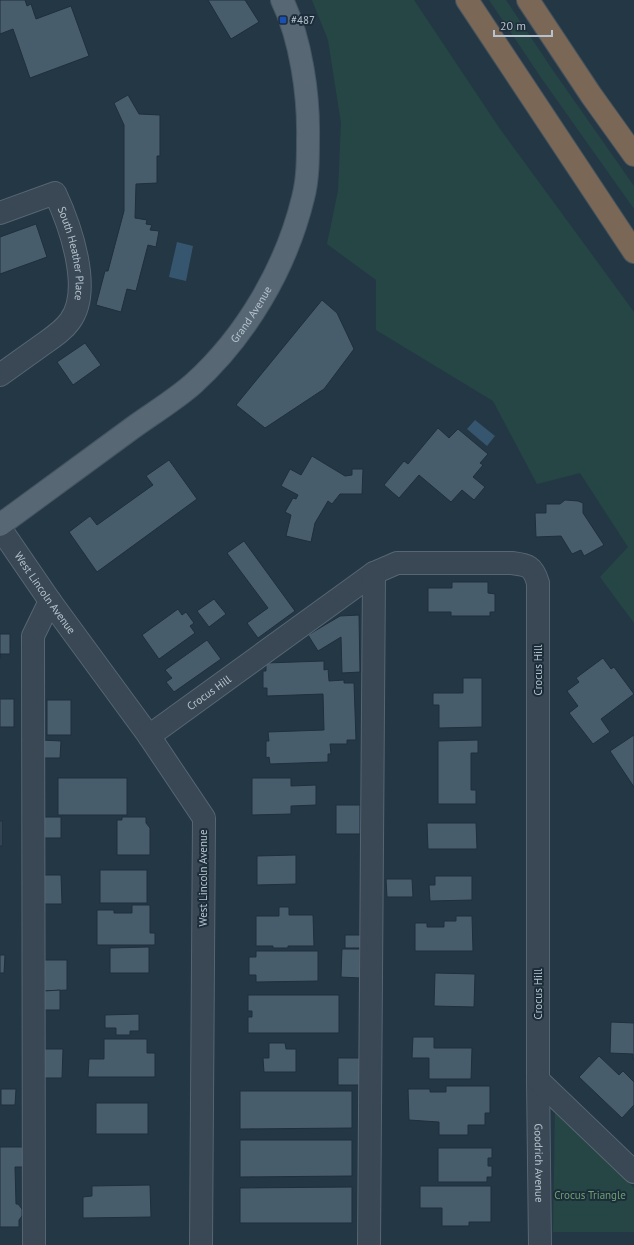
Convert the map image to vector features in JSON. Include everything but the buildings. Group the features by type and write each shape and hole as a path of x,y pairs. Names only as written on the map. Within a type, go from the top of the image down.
{"highway":[{"path":"467,0 634,252"},
{"path":"528,0 634,155"},
{"path":"548,122 634,238"}],"main road":[{"name":"Grand Avenue","path":"0,527 192,385 221,355 239,333 262,298 281,261 296,224 303,197 308,162 308,120 305,78 287,9 282,0"}],"street":[{"name":"South Heather Place","path":"0,213 55,193 63,209 78,262 80,296 77,309 70,322 0,375"},
{"name":"West Lincoln Avenue","path":"0,527 50,601 149,736 204,818 202,1245"},
{"name":"Crocus Hill","path":"149,736 374,574 397,563 512,563 530,566 538,583 538,1080"},
{"path":"369,1245 374,574"},
{"path":"34,1245 33,636 50,601"},
{"path":"538,1080 634,1172"},
{"name":"Goodrich Avenue","path":"538,1080 540,1245"}],"green space":[{"path":"312,0 414,0 500,129 634,312 634,623 600,577 628,547 580,473 537,484 493,401 376,330 376,280 327,244 338,191 341,123 328,40"},
{"path":"489,0 506,0 552,69 634,186 634,209 542,79"},
{"name":"Crocus Triangle","path":"555,1109 634,1188 634,1232 553,1232"}],"water":[{"path":"177,242 193,246 186,281 169,277"},
{"path":"475,420 495,436 487,446 467,429"}],"place":[{"name":"#487","path":"283,20"}]}
